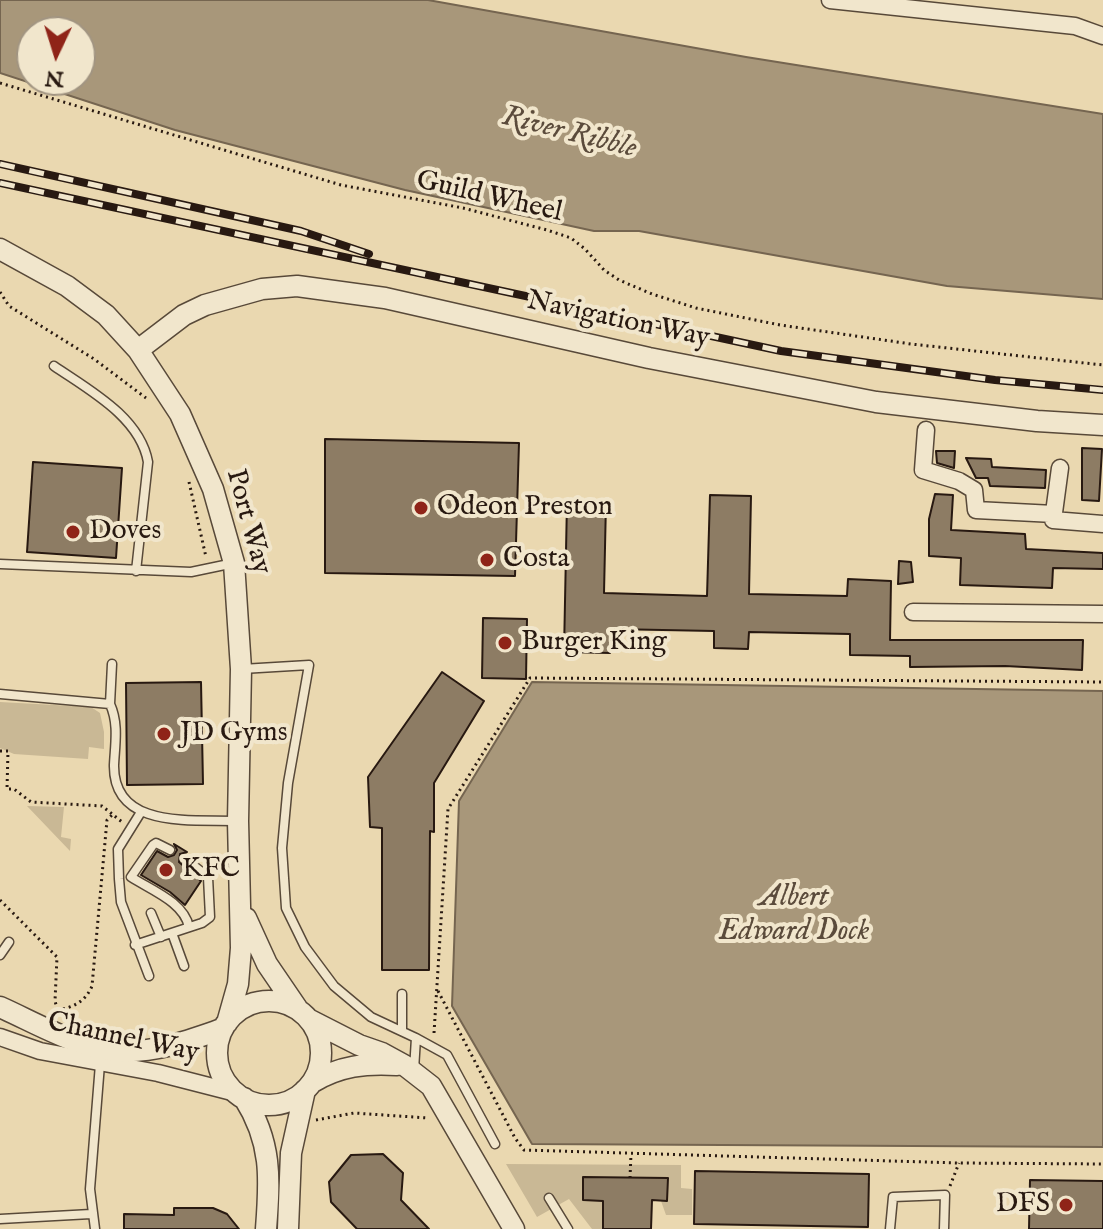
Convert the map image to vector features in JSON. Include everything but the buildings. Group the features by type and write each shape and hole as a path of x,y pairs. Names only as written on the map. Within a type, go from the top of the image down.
{"street":[{"path":"830,0 1075,26 1103,36"},
{"name":"Port Way","path":"0,249 67,286 106,315 138,350 180,414 213,489 234,563 241,669 238,821 241,948 238,984 224,1026"},
{"name":"Navigation Way","path":"138,350 184,315 205,305 262,289 297,286 385,298 649,358 876,402 1037,421 1103,425"},
{"path":"926,430 923,470 959,481 974,490 976,510 1054,514"},
{"path":"1060,468 1053,520 1103,524"},
{"path":"913,612 1103,614"},
{"name":"Port Way","path":"240,899 260,951 304,1014"},
{"path":"266,1229 269,1189 259,1122 222,1075 217,1060 217,1046 224,1026 246,1006 263,1001 281,1002 409,1069 431,1086 514,1229"},
{"name":"Channel Way","path":"0,1007 78,1042 120,1051 148,1050 177,1044 224,1026"},
{"path":"288,1229 291,1153 297,1123 309,1086 319,1068 321,1053 319,1036 304,1014"},
{"name":"Channel Way","path":"0,1037 40,1051 158,1073 240,1095"},
{"path":"240,1095 260,1104 275,1104 289,1101 330,1072 355,1065 409,1069"}],"lane":[{"path":"54,366 113,408 145,445 148,462 136,571"},
{"path":"0,564 191,572 234,563"},
{"path":"112,664 110,704 116,725 115,781 122,796 141,812 157,817 238,821"},
{"path":"241,669 309,665 288,783 283,838 286,908 305,947 334,986 371,1017 447,1055 495,1144"},
{"path":"0,694 110,704"},
{"path":"141,812 118,849 119,879 121,902 149,976"},
{"path":"170,850 156,843 153,845 131,877 174,904 187,918 189,927"},
{"path":"135,945 202,923 210,917 208,877 185,859"},
{"path":"151,913 161,937"},
{"path":"172,933 184,966"},
{"path":"0,955 9,942"},
{"path":"402,994 402,1031"},
{"path":"409,1069 416,1038"},
{"path":"95,1229 90,1189 100,1064"},
{"path":"890,1229 893,1197 945,1195 944,1229"},
{"path":"549,1198 568,1229"},
{"path":"0,1219 91,1214"},
{"path":"14,1219 14,1229"}],"path":[{"name":"Guild Wheel","path":"0,83 341,185 463,208 547,230 571,238 619,280 696,308 780,325 911,344 1103,365"},
{"path":"433,1047 448,809 530,678 1103,682"},
{"path":"0,751 8,751 7,789 14,789 31,802 102,806 129,828"},
{"path":"57,1010 68,1009 80,1002 92,986 107,820 112,815"},
{"path":"0,900 57,957 55,1001 57,1010 64,1018"},
{"path":"436,988 524,1150 959,1163 1103,1164"},
{"path":"297,1123 354,1113 419,1116 453,1124"},
{"path":"630,1178 631,1153"},
{"path":"945,1195 959,1163"}],"shaded area":[{"path":"0,702 91,707 100,713 104,749 89,747 88,759 14,754 0,748"},
{"path":"27,806 64,807 61,837 71,839 70,851"},
{"path":"506,1164 681,1165 681,1188 692,1189 692,1215 666,1215 661,1201 667,1200 667,1178 584,1177 603,1201 603,1229 592,1229 569,1199 537,1217"}],"water":[{"name":"River Ribble","path":"0,0 428,0 746,57 1103,114 1103,299 947,286 639,231 594,231 405,190 175,130 71,96 96,96 96,16 16,16 16,78 0,73"},
{"name":"Albert Edward Dock","path":"532,682 1103,691 1103,1147 532,1144 452,1006 459,801"}],"railway":[{"path":"0,164 301,231 369,254"},
{"path":"0,183 781,351 995,380 1103,390"}],"place":[{"name":"Odeon Preston","path":"421,508"},
{"name":"Doves","path":"73,532"},
{"name":"Costa","path":"487,560"},
{"name":"Burger King","path":"505,643"},
{"name":"JD Gyms","path":"164,734"},
{"name":"KFC","path":"166,870"},
{"name":"DFS","path":"1066,1205"}]}
